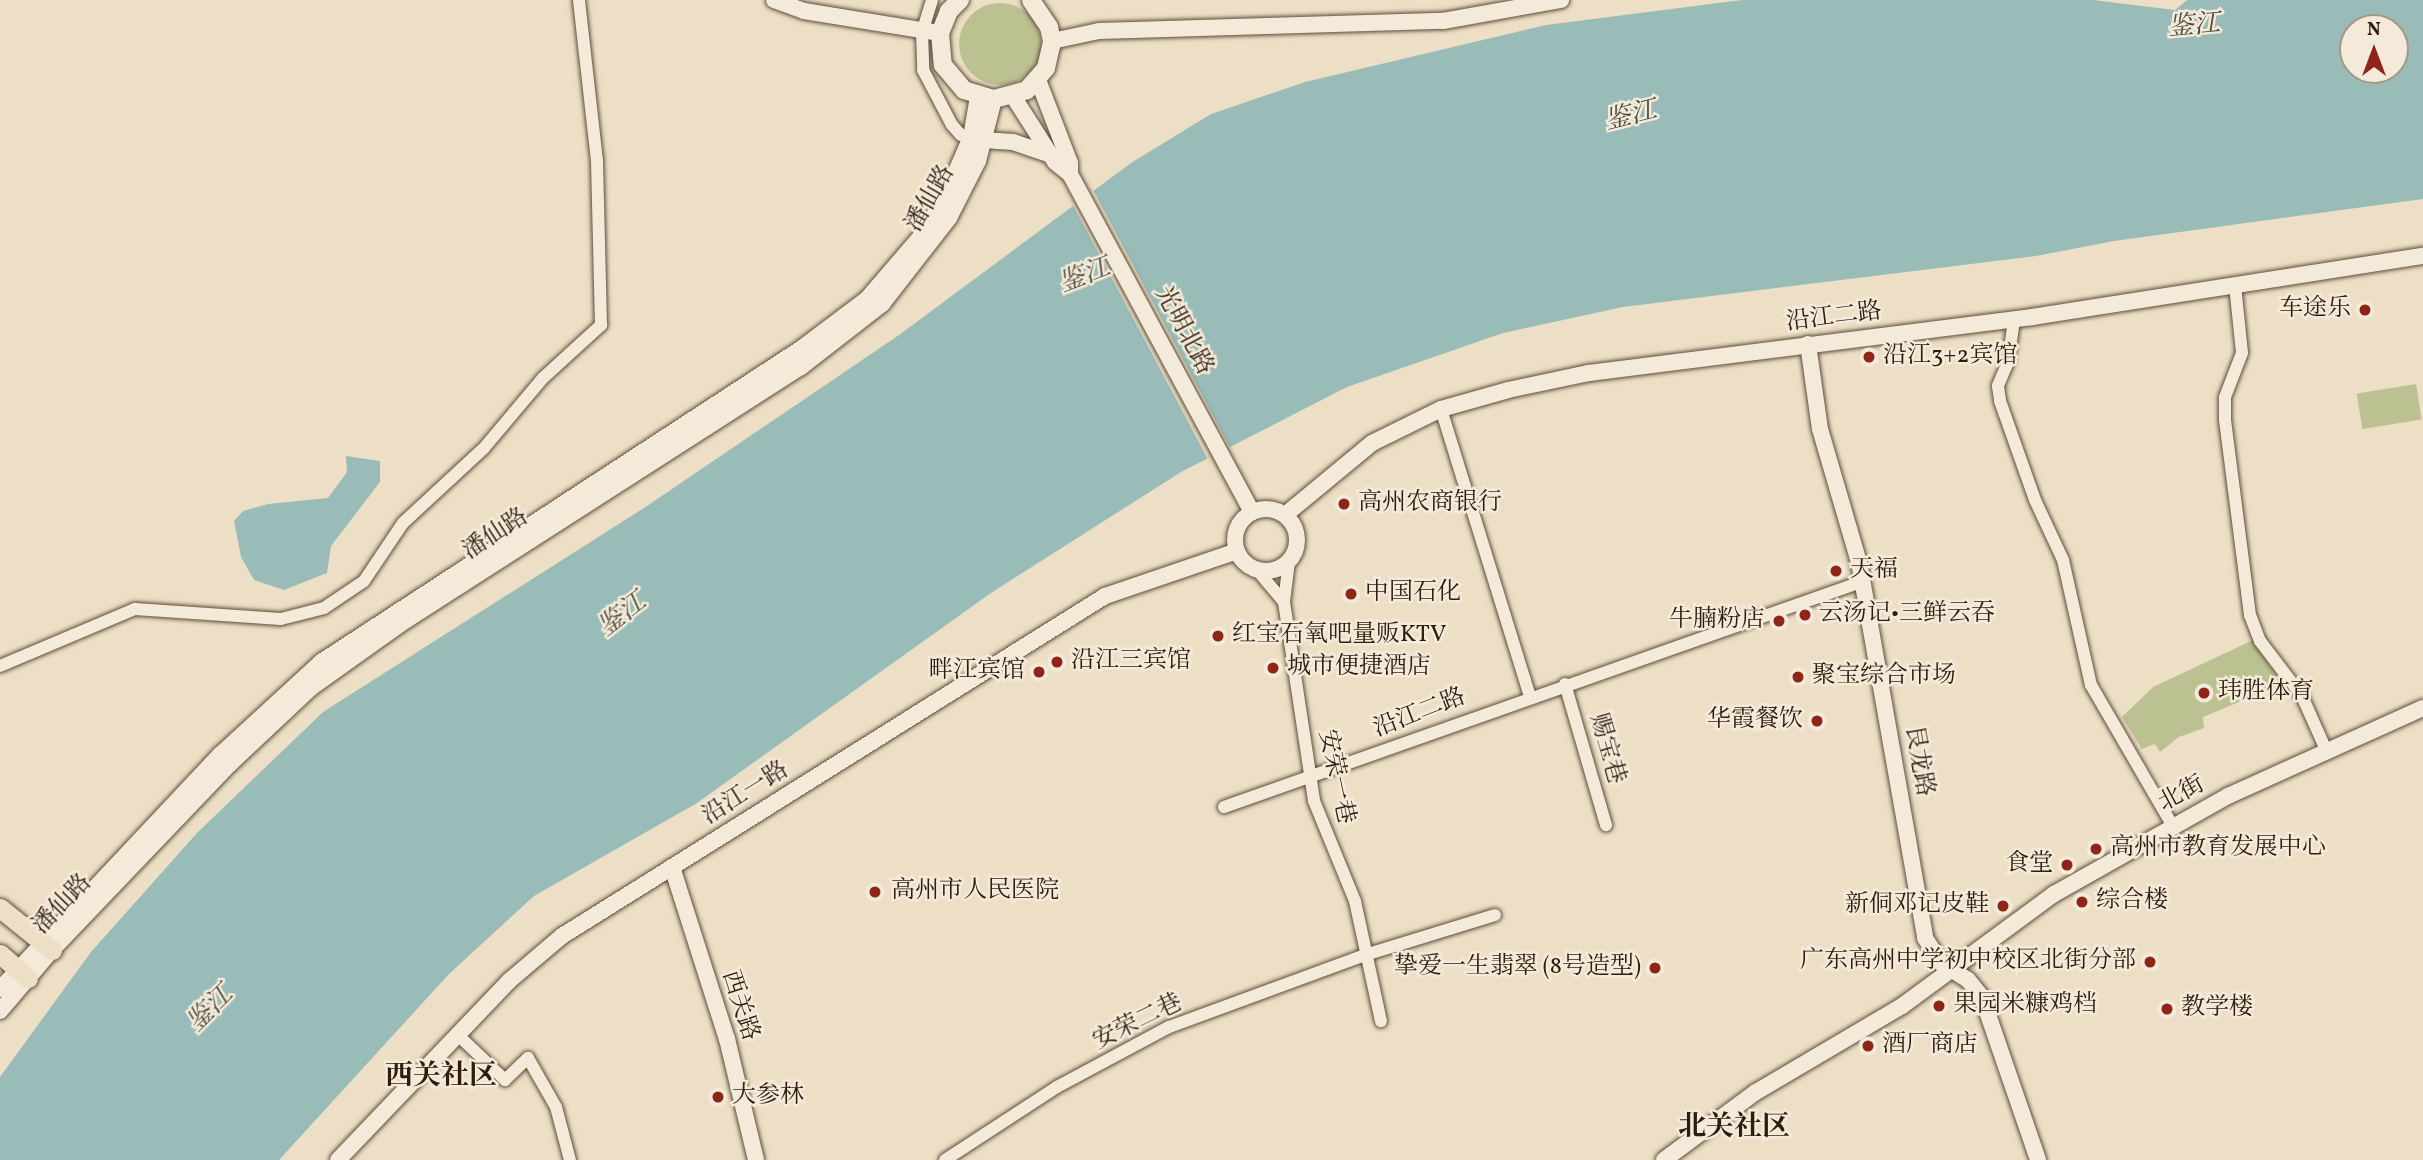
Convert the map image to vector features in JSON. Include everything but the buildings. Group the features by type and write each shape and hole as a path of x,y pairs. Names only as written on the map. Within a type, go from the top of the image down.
{"main road":[{"path":"953,4 931,33 952,79 986,98 1013,96 1038,80 1046,68 1052,41 1043,14 1031,0"},
{"path":"0,908 46,946"},
{"path":"0,954 22,973"}],"street":[{"path":"0,666 135,609 281,619 324,608 364,581 403,523 484,448 543,378 601,325 597,162 579,0"},
{"path":"774,0 804,11 931,33"},
{"path":"932,0 931,33 921,54 929,86 952,125 978,139 1013,142 1050,155"},
{"path":"1052,41 1099,31 1443,21 1561,0"},
{"name":"光明北路","path":"1038,80 1070,163 1070,174"},
{"name":"光明北路","path":"1013,96 1050,155 1070,174 1252,512"},
{"name":"潘仙路","path":"0,1011 22,973 46,946 312,687 405,621 801,367 864,320 927,252 968,182 986,98"},
{"name":"沿江二路","path":"1285,516 1372,443 1441,409 1589,373 2014,320 2423,256"},
{"path":"2235,285 2242,353 2228,387 2225,413 2250,615 2260,641 2302,696 2326,750"},
{"path":"2014,320 2005,372 1998,386 2000,401 2035,500 2063,560 2091,684 2172,825"},
{"name":"艮龙路","path":"1808,344 1820,429 1861,582 1923,929 1937,958 1968,980 1987,1006 2038,1160"},
{"path":"1441,409 1530,697"},
{"path":"1257,570 1275,570 1289,561 1297,542 1285,516 1269,509 1252,512 1236,533 1237,551 1284,602"},
{"name":"沿江一路","path":"338,1160 530,961 672,867 1105,596 1237,551"},
{"name":"安荣一巷","path":"1289,561 1284,602 1311,779 1321,824 1355,901 1381,1021"},
{"name":"沿江二路","path":"1224,807 1311,779 1565,684 1861,582"},
{"name":"赐宝巷","path":"1565,684 1606,825"},
{"name":"北街","path":"1664,1160 1748,1098 1891,1013 2032,908 2172,825 2326,750 2423,708"},
{"name":"西关路","path":"672,867 726,1039 755,1160"},
{"path":"1365,956 1495,915"},
{"name":"安荣二巷","path":"946,1160 1057,1087 1169,1027 1365,956"},
{"name":"潘仙路","path":"0,989 22,973"},
{"path":"458,1037 505,1080 528,1058 556,1107 570,1160"}],"green space":[{"path":"992,3 1008,3 1023,10 1034,21 1041,36 1038,60 1029,73 1008,85 992,85 977,78 966,67 959,52 959,36 966,21 977,10"},
{"path":"2416,384 2422,420 2362,429 2357,393"},
{"name":"玮胜体育","path":"2253,640 2282,684 2203,717 2204,728 2179,737 2160,752 2155,744 2142,749 2122,717 2153,687"}],"water":[{"name":"鉴江","path":"1742,0 2093,0 2175,10 2187,0 2423,0 2423,199 2114,241 2036,256 1623,307 1503,333 1347,387 1181,472 991,593 697,803 534,896 449,974 279,1160 0,1160 0,1077 91,952 197,833 323,712 647,506 899,335 1131,163 1211,114 1305,82 1546,25"},
{"path":"346,456 380,461 380,482 331,546 327,573 284,590 254,580 241,557 234,521 243,511 268,504 328,498 347,472"}],"pier":[{"path":"1091,186 1231,450 1209,462 1069,198"}],"place":[{"name":"车途乐","path":"2365,310"},
{"name":"沿江3+2宾馆","path":"1869,357"},
{"name":"高州农商银行","path":"1344,504"},
{"name":"天福","path":"1836,571"},
{"name":"中国石化","path":"1351,594"},
{"name":"云汤记•三鲜云吞","path":"1805,615"},
{"name":"牛腩粉店","path":"1779,621"},
{"name":"红宝石氧吧量贩KTV","path":"1218,636"},
{"name":"沿江三宾馆","path":"1057,662"},
{"name":"城市便捷酒店","path":"1273,668"},
{"name":"畔江宾馆","path":"1039,672"},
{"name":"聚宝综合市场","path":"1798,677"},
{"name":"玮胜体育","path":"2204,693"},
{"name":"华霞餐饮","path":"1817,721"},
{"name":"高州市教育发展中心","path":"2096,849"},
{"name":"食堂","path":"2067,865"},
{"name":"高州市人民医院","path":"875,892"},
{"name":"综合楼","path":"2082,902"},
{"name":"新侗邓记皮鞋","path":"2003,906"},
{"name":"广东高州中学初中校区北街分部","path":"2150,962"},
{"name":"挚爱一生翡翠 (8号造型)","path":"1655,968"},
{"name":"果园米糠鸡档","path":"1939,1006"},
{"name":"教学楼","path":"2167,1009"},
{"name":"酒厂商店","path":"1868,1046"},
{"name":"大参林","path":"718,1097"}],"district":[{"name":"西关社区","path":"441,1077"},
{"name":"北关社区","path":"1734,1128"}]}
